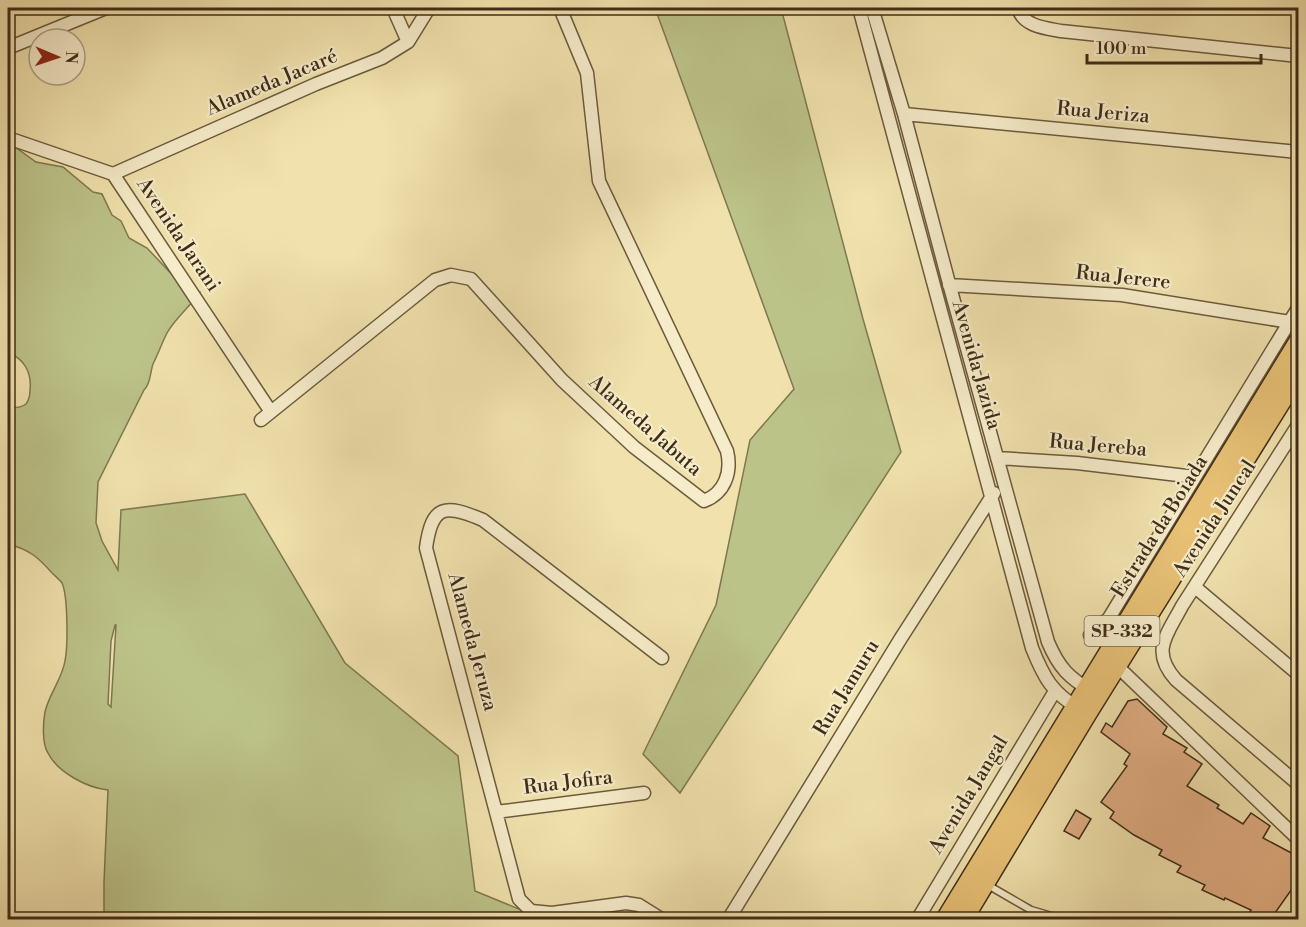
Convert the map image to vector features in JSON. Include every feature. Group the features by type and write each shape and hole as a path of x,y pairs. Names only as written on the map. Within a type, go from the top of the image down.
{"main road":[{"name":"Estrada da Boiada","path":"945,920 1093,692 1197,510 1299,342"},
{"name":"Estrada da Boiada","path":"1093,692 1117,666 1299,375"},
{"name":"Estrada da Boiada","path":"963,920 986,884 1081,710"}],"street":[{"path":"8,48 106,8"},
{"path":"393,8 408,42"},
{"name":"Alameda Jacaré","path":"113,174 316,84 382,58 408,42 429,8"},
{"name":"Alameda Jabuta","path":"266,416 435,280 452,275 464,277 471,279 562,380 634,447 704,501 718,493 728,478 730,463 727,451 599,181 586,73 560,8"},
{"name":"Avenida Jazida","path":"859,8 1032,648 1042,674 1055,691 1081,710"},
{"name":"Avenida Jazida","path":"872,8 904,114 1048,642 1057,662 1072,679 1093,692"},
{"path":"1018,8 1019,13 1027,21 1037,26 1061,31 1299,56"},
{"name":"Rua Jeriza","path":"888,118 891,108 894,107 901,109 904,114 1299,152"},
{"name":"Avenida Jarani","path":"8,138 113,174 266,416"},
{"name":"Rua Jerere","path":"934,288 944,294 949,284 1122,295 1290,322"},
{"path":"1090,635 1109,618 1299,308"},
{"name":"Avenida Juncal","path":"1299,425 1165,635 1162,657 1167,669 1176,680 1299,784"},
{"name":"Rua Jereba","path":"997,458 1077,463 1195,477"},
{"name":"Rua Jamuru","path":"728,920 895,648 992,495 1004,480"},
{"name":"Alameda Jeruza","path":"662,658 483,520 460,510 449,510 436,515 429,526 426,548 519,899 531,911 552,913 627,903 639,905 663,920"},
{"path":"1195,586 1299,674"},
{"path":"1117,666 1299,839"},
{"name":"Avenida Jangal","path":"917,920 1055,691"},
{"name":"Rua Jofira","path":"496,812 644,793"}],"lane":[{"path":"986,884 1031,910 1065,920"}],"green space":[{"path":"655,8 781,8 863,319 901,452 680,793 643,754 716,605 750,440 794,389"},
{"path":"8,142 36,162 63,167 93,192 102,194 112,215 121,221 129,238 147,248 182,285 200,292 167,333 153,364 148,385 98,482 96,523 102,541 118,570 121,510 245,494 345,663 458,756 475,891 536,916 559,919 104,919 108,790 83,783 66,773 53,760 46,749 44,739 45,712 61,674 66,654 67,621 64,589 61,582 38,558 8,544 8,408 26,404 30,396 30,378 23,362 8,353","holes":["116,625 111,707 108,704 111,641"]}],"building":[{"path":"1137,699 1167,727 1163,734 1187,748 1184,752 1202,764 1187,786 1219,805 1217,808 1243,824 1251,813 1270,826 1263,838 1299,857 1299,879 1270,920 1252,920 1247,917 1251,910 1202,890 1205,885 1177,872 1181,866 1159,855 1162,850 1134,835 1110,818 1114,812 1101,802 1127,766 1124,764 1130,754 1101,732 1106,723 1112,727 1128,701"},
{"path":"1076,810 1091,819 1079,839 1064,831"}]}
